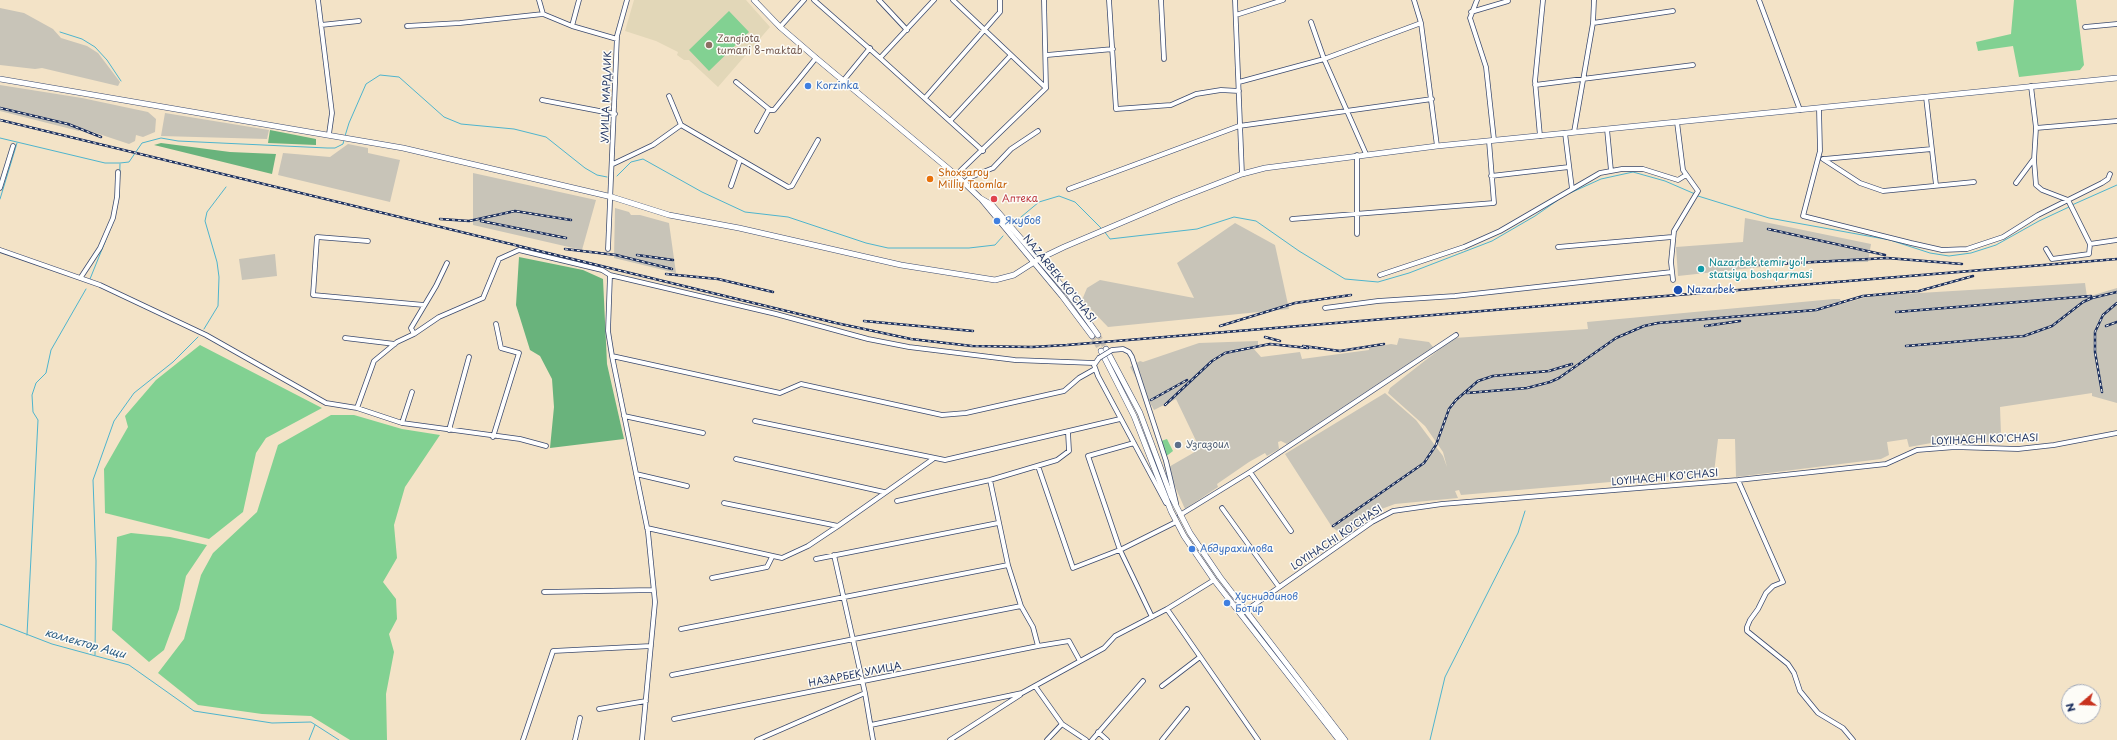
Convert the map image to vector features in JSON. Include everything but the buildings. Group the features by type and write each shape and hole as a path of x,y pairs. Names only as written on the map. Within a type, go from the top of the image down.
{"main road":[{"name":"NAZARBEK KO'CHASI","path":"754,0 780,27 956,175 980,198 992,205 1037,261 1092,336"},
{"path":"0,79 162,108 351,138 444,157 612,197 669,215 739,228 901,265 982,279 1006,278 1037,261 1098,233 1242,174 1289,163 1437,146 2117,78"},
{"name":"NAZARBEK KO'CHASI","path":"1037,261 1084,312 1098,335"},
{"path":"1106,349 1140,413 1180,515 1200,550 1339,740"},
{"path":"1100,351 1144,439 1176,522 1214,580 1244,612 1345,740"}],"street":[{"path":"318,0 332,112 329,134"},
{"path":"539,0 543,14"},
{"path":"572,26 579,0"},
{"name":"УЛИЦА МАРДЛИК","path":"608,249 612,197 617,39 627,0"},
{"path":"780,27 804,0"},
{"path":"814,0 870,48 983,151"},
{"path":"879,0 907,30"},
{"path":"880,58 934,0"},
{"path":"953,0 1010,56 1046,88"},
{"path":"924,98 1000,12 1000,0"},
{"path":"956,175 983,151 1046,88 1047,55 1044,0"},
{"path":"1109,0 1116,108 1171,106 1196,94 1221,90 1239,91"},
{"path":"1161,0 1164,59"},
{"path":"1235,0 1242,174"},
{"path":"1236,15 1283,0"},
{"path":"1414,0 1421,23 1432,98 1437,146"},
{"path":"1292,219 1494,203 1491,176 1492,141 1486,67 1470,18 1477,0"},
{"path":"1540,136 1535,85 1543,0"},
{"path":"1574,132 1593,23 1594,0"},
{"path":"1759,0 1800,110"},
{"path":"1472,12 1508,1"},
{"path":"1593,23 1673,11"},
{"path":"407,26 460,23 543,14 572,26 617,39"},
{"path":"321,24 359,21"},
{"path":"1311,22 1324,59 1366,154"},
{"path":"1239,82 1324,59 1421,23"},
{"path":"2086,27 2117,24"},
{"path":"843,81 870,48"},
{"path":"1047,55 1113,49"},
{"path":"950,121 1010,56"},
{"path":"736,82 769,109 774,110 816,58"},
{"path":"1535,85 1692,65"},
{"path":"2031,86 2036,128 2034,160 2036,185 2042,190 2069,202 2090,244 2089,254 2052,259 2046,249"},
{"path":"669,96 681,125 740,160 791,187 818,140"},
{"path":"1926,97 1936,185"},
{"path":"1069,189 1239,126 1432,98"},
{"path":"542,100 615,114"},
{"path":"1819,108 1820,151 1803,216 1942,250 1967,249 2003,237 2038,215 2069,202 2102,183 2108,179 2110,174"},
{"path":"757,131 769,109"},
{"path":"2036,128 2117,121"},
{"path":"1673,280 1672,237 1674,231 1698,191 1683,170 1677,122"},
{"path":"613,164 658,142 681,125"},
{"path":"1607,129 1611,170"},
{"path":"964,183 971,177 992,168 1011,149 1038,131"},
{"path":"1565,133 1572,189"},
{"path":"0,188 13,146"},
{"path":"1818,159 1932,149"},
{"path":"1357,155 1357,234"},
{"path":"1823,159 1860,183 1883,192 1974,182"},
{"path":"731,186 740,160"},
{"path":"2016,183 2034,160"},
{"path":"1491,176 1569,167"},
{"path":"1380,275 1464,247 1500,231 1600,173 1611,170 1643,169 1678,180 1686,175"},
{"path":"81,277 100,248 113,218 117,197 118,172"},
{"path":"368,241 316,237 313,295 424,305"},
{"path":"1558,248 1672,237"},
{"path":"2090,244 2117,240"},
{"path":"0,250 81,277 206,335 326,403 357,408 402,422 493,437 520,439 546,446"},
{"path":"357,408 374,361 394,344 414,334 439,316 483,298 499,259 519,250 602,270 610,275 776,314 868,339 909,347 1015,360 1070,360 1094,363"},
{"path":"414,334 411,328 436,286 447,263"},
{"path":"1325,308 1378,301 1455,296 1672,272"},
{"path":"610,275 608,331 647,528 654,602 642,740"},
{"path":"493,437 519,353 501,348 496,324"},
{"path":"1180,515 1250,472 1456,335"},
{"path":"345,338 394,344"},
{"path":"1094,363 1112,350 1123,349 1129,352 1132,357 1166,461 1177,508"},
{"path":"612,356 780,393 801,384 942,415 966,413 1064,391 1085,374 1095,369"},
{"path":"449,430 469,357"},
{"path":"1094,363 1095,369 1120,419 1171,510"},
{"path":"402,422 412,392"},
{"path":"624,416 702,433"},
{"path":"755,421 933,459 945,460 1120,419"},
{"path":"897,500 990,480 1057,460 1068,451 1068,432"},
{"name":"LOYIHACHI KO'CHASI","path":"1244,612 1372,522 1393,511 1442,504 1738,480 1886,464 1917,450 1955,447 2018,449 2054,445 2117,433"},
{"path":"1134,443 1088,456 1120,550 1152,617"},
{"path":"736,459 884,492"},
{"path":"647,528 782,558 808,546 933,459"},
{"path":"1038,466 1073,568 1120,550 1176,522"},
{"path":"1250,472 1291,531"},
{"path":"636,474 687,486"},
{"path":"990,480 1008,566 1021,606 1033,627 1038,646"},
{"path":"1738,480 1783,582 1773,586 1766,593 1758,609 1746,627 1747,631 1788,664 1794,673 1800,691 1818,713 1843,728 1853,740"},
{"path":"724,503 838,526"},
{"path":"1222,508 1279,587"},
{"path":"816,559 998,522"},
{"path":"834,555 874,740"},
{"path":"712,578 768,567 772,557"},
{"path":"681,629 1008,566"},
{"path":"950,740 1022,693 1104,648 1115,636 1167,609 1214,580"},
{"path":"544,592 653,590"},
{"path":"672,675 1021,606"},
{"path":"1167,609 1258,740"},
{"name":"НАЗАРБЕК УЛИЦА","path":"674,719 1069,641 1080,661"},
{"path":"522,740 553,651 651,646"},
{"path":"1162,686 1200,657"},
{"path":"1092,740 1143,681"},
{"path":"1035,686 1062,724 1086,740"},
{"path":"757,740 865,693"},
{"path":"870,724 1022,693"},
{"path":"599,708 646,701"},
{"path":"1162,740 1187,709"},
{"path":"575,740 580,718"},
{"path":"1047,740 1062,724"},
{"path":"1098,732 1107,740"}],"shaded area":[{"name":"Zangiota tumani 8-maktab","path":"634,0 746,0 770,27 718,87 689,60 684,60 677,55 678,52 656,41 625,31"},
{"path":"0,8 24,13 53,29 61,38 87,46 98,53 120,82 118,86 42,68 35,69 0,65"},
{"path":"0,85 82,98 148,112 156,119 155,132 143,137 136,135 135,141 129,144 81,128 79,131 0,111"},
{"path":"165,113 269,130 267,139 161,136"},
{"path":"348,144 368,148 368,153 400,160 390,202 278,175 283,153 330,157"},
{"path":"473,173 596,200 582,250 473,225"},
{"path":"615,208 629,212 631,215 640,215 669,223 676,273 614,258"},
{"path":"1745,218 1871,244 1868,262 1798,263 1678,276 1676,247 1743,242"},
{"path":"1235,223 1275,245 1289,309 1108,327 1082,300 1087,288 1100,280 1194,298 1177,263"},
{"path":"275,254 277,276 242,280 239,259"},
{"path":"2085,283 2087,297 2117,288 2117,403 2092,396 2092,393 2000,407 2001,434 1993,435 1992,442 1937,442 1909,447 1907,439 1887,442 1889,455 1881,459 1736,477 1735,439 1718,439 1714,473 1461,495 1459,490 1455,491 1458,498 1395,504 1376,511 1344,536 1332,527 1285,454 1385,393 1416,420 1443,456 1447,467 1443,452 1425,426 1388,393 1390,388 1454,338 1588,329 1587,322 1834,299 1840,299 1842,304 1870,296"},
{"path":"1399,338 1429,342 1433,347 1287,444 1281,441 1278,442 1279,449 1267,456 1265,453 1249,462 1217,484 1218,487 1185,509 1167,468 1200,449 1176,399 1154,410 1130,367 1140,361 1143,362 1199,343 1258,341 1258,347 1253,348 1261,357 1300,352 1302,359 1369,350 1369,348 1391,344 1397,345"}],"green space":[{"path":"2014,0 2076,0 2084,65 2080,70 2019,77 2013,46 1978,51 1976,42 2011,34"},
{"path":"729,11 749,32 709,71 689,50"},
{"path":"270,130 316,139 316,145 268,143"},
{"path":"161,143 230,152 276,154 272,174 154,145"},
{"path":"519,257 583,270 603,279 607,364 624,439 550,448 554,407 552,379 540,356 530,350 516,305"},
{"path":"200,345 322,408 266,438 256,453 243,512 209,539 105,513 104,469 128,427 125,416 156,380"},
{"path":"331,415 354,415 402,429 440,435 405,487 394,525 397,558 383,582 396,599 397,619 389,634 394,652 386,694 387,740 350,740 311,716 262,714 198,705 158,673 184,639 201,575 213,553 257,512 278,445"},
{"path":"1167,439 1173,451 1164,458 1158,442"},
{"path":"131,533 170,537 207,545 186,576 179,609 164,650 149,662 112,630 117,537"}],"waterway":[{"path":"60,32 82,39 95,47 107,60 121,81"},
{"path":"345,136 366,84 380,75 399,77 444,117 461,124 514,129 546,137 585,168 597,175 607,177"},
{"path":"0,138 105,163 129,162 142,143 161,138 178,141 327,148 335,148 343,144 344,140"},
{"path":"0,199 17,143"},
{"path":"617,176 631,162 643,159 702,192 745,212 788,217 866,243 888,248 969,248 995,245 1003,236"},
{"path":"119,197 120,164"},
{"path":"1570,193 1601,179 1633,172 1665,181 1695,194"},
{"path":"2072,205 2117,185"},
{"path":"204,329 218,306 219,277 217,262 205,221 207,212 226,187"},
{"path":"1021,217 1039,202 1059,196 1075,202 1102,229"},
{"path":"1698,196 1769,218 1890,240 1930,253 1949,256 1971,253 1996,245 2039,221 2069,207"},
{"path":"1104,231 1110,239 1197,229 1234,217 1256,221 1299,251 1345,279 1378,282 1409,273 1492,241 1535,216 1558,200"},
{"path":"90,279 111,227"},
{"path":"27,635 38,420 33,412 32,395 36,383 46,373 51,350 86,289"},
{"path":"95,655 96,561 93,480 114,421 134,393 173,362 198,337"},
{"path":"1430,740 1445,677 1518,533 1525,511"},
{"name":"коллектор Ащи","path":"0,624 52,644 129,665 194,711 272,723 311,722 339,740"},
{"path":"309,740 315,725"}],"tunnel":[{"path":"1098,335 1106,349"},
{"path":"1092,336 1101,351"}],"railway":[{"path":"0,108 68,124 101,137"},
{"path":"0,120 836,323 911,339 972,346 1032,347 1067,345 2117,259"},
{"path":"440,219 469,221 515,211 571,220"},
{"path":"481,221 566,238"},
{"path":"1768,229 1885,255"},
{"path":"565,249 616,255 672,269"},
{"path":"637,255 673,260"},
{"path":"1760,265 1887,258 1962,264"},
{"path":"666,274 718,279 773,292"},
{"path":"1467,393 1527,388 1550,382 1559,378 1616,338 1644,326 1658,323 1816,310 1863,296 1919,291 1973,276"},
{"path":"1906,346 2024,336 2052,326 2083,302 2092,298 2117,292"},
{"path":"1220,326 1295,303 1351,295"},
{"path":"1896,312 2091,296"},
{"path":"2102,392 2095,352 2095,332 2103,315 2117,303"},
{"path":"864,321 973,331"},
{"path":"1705,326 1740,321"},
{"path":"2106,326 2117,322"},
{"path":"1265,337 1280,341"},
{"path":"1165,405 1212,361 1225,353 1270,344 1308,348"},
{"path":"1303,346 1340,351 1384,344"},
{"path":"1333,526 1424,463 1436,445 1449,409 1456,400 1478,381 1493,376 1549,371 1572,364"},
{"path":"1151,400 1187,380"}],"place":[{"name":"Zangiota tumani 8-maktab","path":"709,45"},
{"name":"Korzinka","path":"808,86"},
{"name":"Shoxsaroy Milliy Taomlar","path":"930,179"},
{"name":"Аптека","path":"994,199"},
{"name":"Якубов","path":"997,221"},
{"name":"Nazarbek temir yo'l statsiya boshqarmasi","path":"1701,269"},
{"name":"Nazarbek","path":"1678,290"},
{"name":"Узгазоил","path":"1178,445"},
{"name":"Абдурахимова","path":"1192,549"},
{"name":"Хусниддинов Ботир","path":"1227,603"}]}
